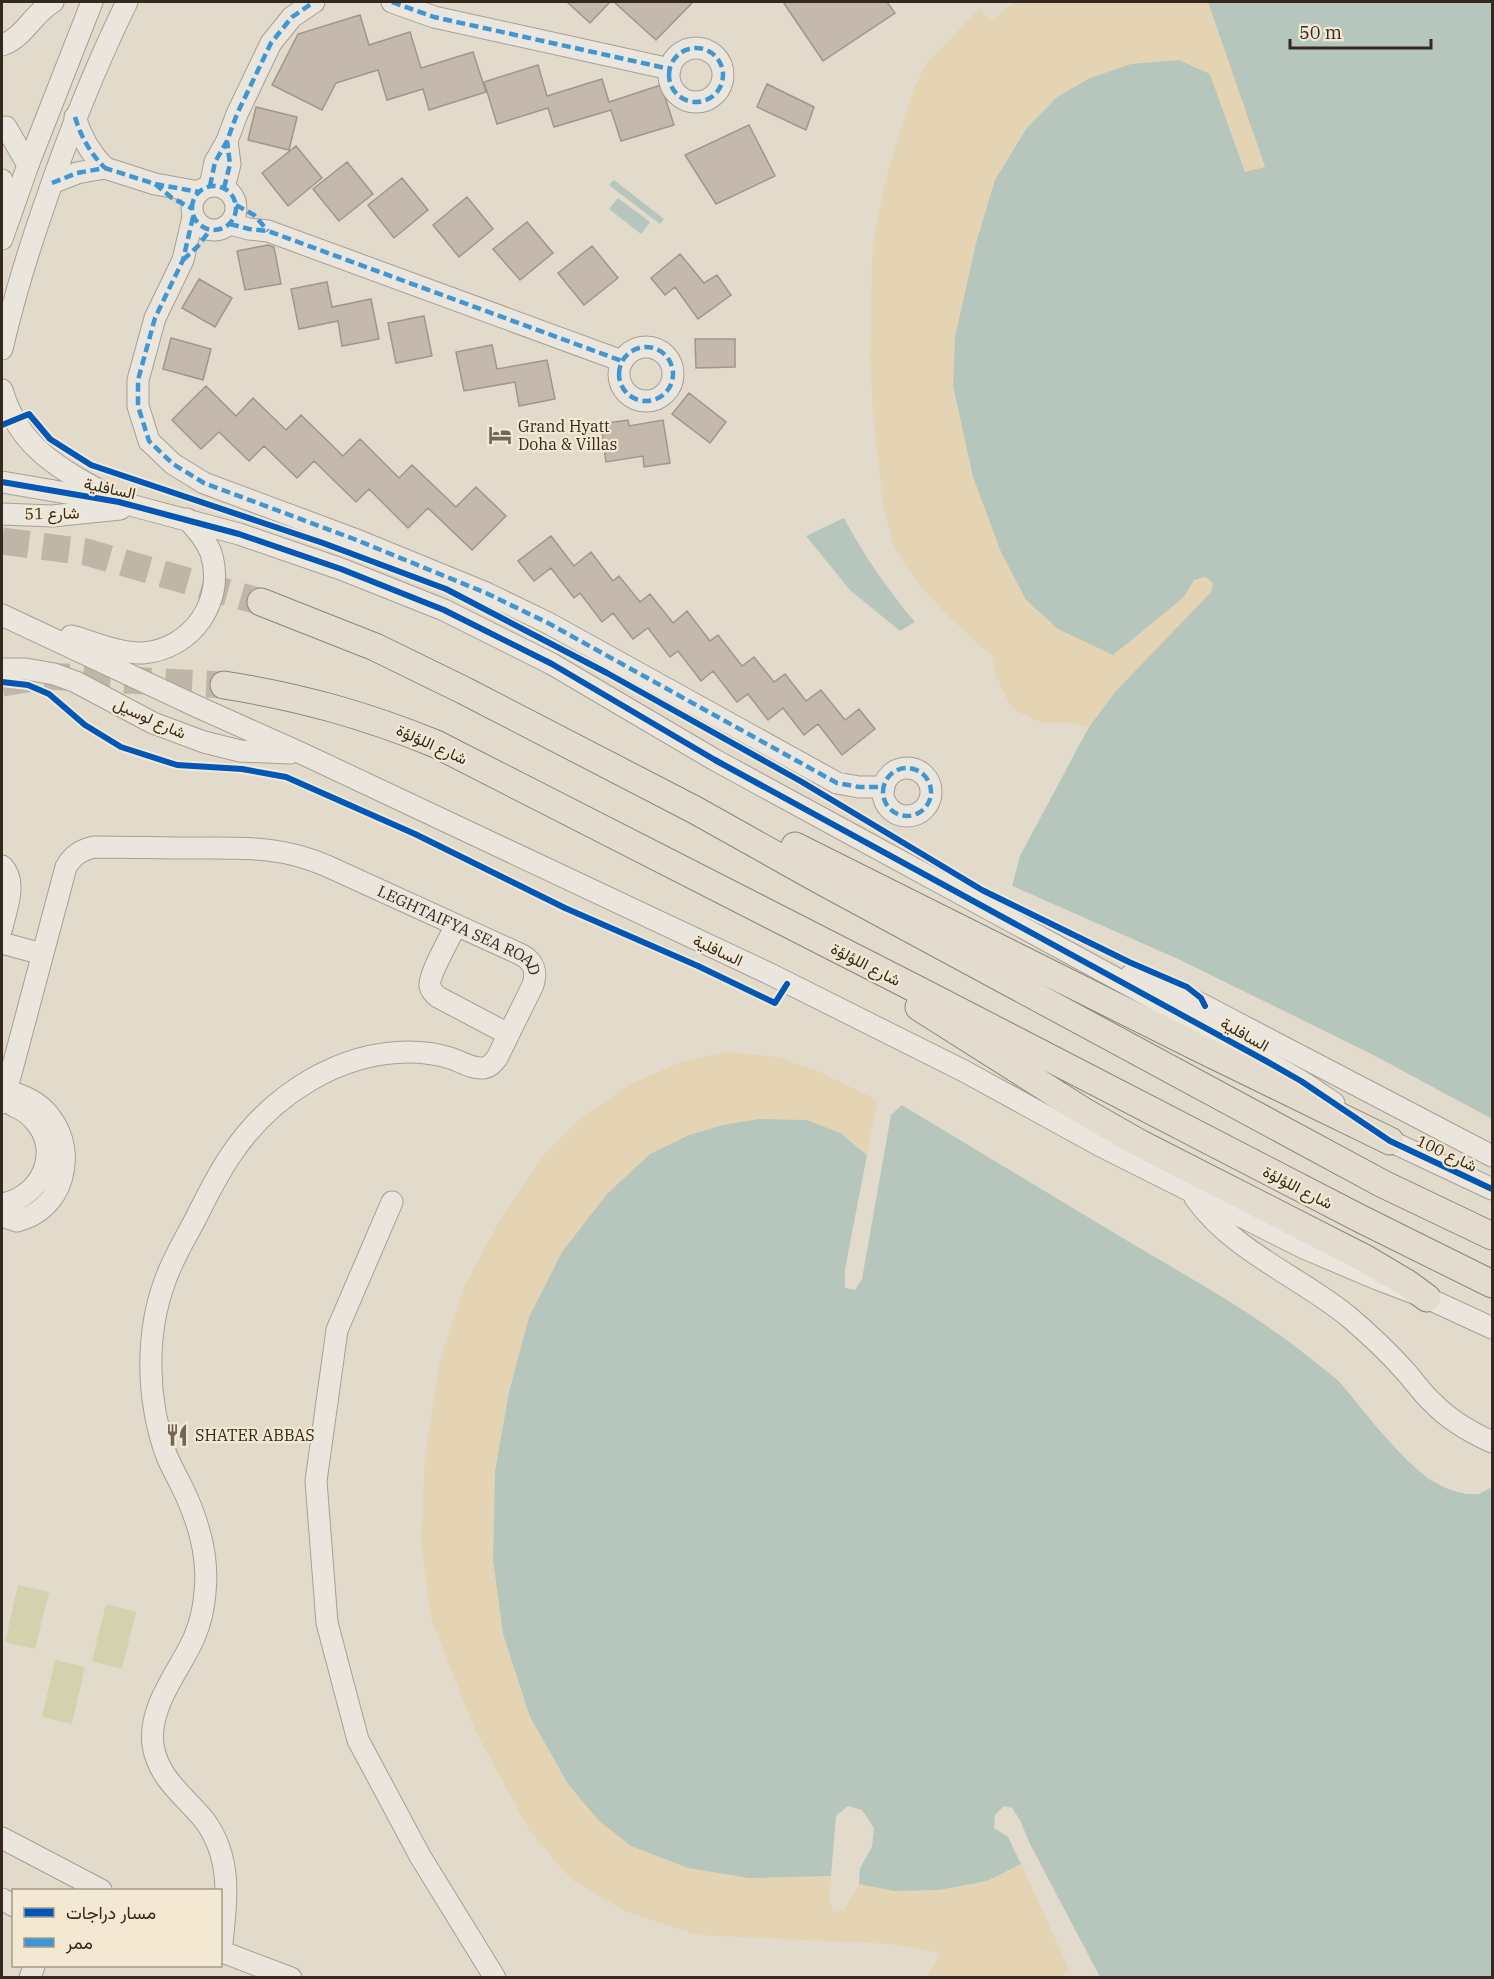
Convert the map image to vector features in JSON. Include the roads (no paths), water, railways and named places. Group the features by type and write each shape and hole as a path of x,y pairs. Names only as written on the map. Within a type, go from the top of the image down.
{"main road":[{"path":"261,602 375,647 465,691 695,810 1383,1185 1492,1236"},
{"name":"شارع اللؤلؤة","path":"224,685 267,692 342,710 395,727 436,744 1350,1214 1492,1284"},
{"path":"695,810 736,820 766,832 1390,1141"},
{"path":"761,911 1083,1111 1151,1150 1366,1259 1427,1298"}],"street":[{"path":"2,45 19,36 39,12 53,2"},
{"path":"2,239 28,165 92,2"},
{"path":"2,349 16,288 75,117 96,66 127,2"},
{"path":"314,2 292,17 271,43 237,114 227,141 230,164 212,206 154,318 138,381 138,406 149,441 173,464 204,483 354,539 486,593 548,623 837,783 859,788 884,787"},
{"path":"392,2 434,17 670,69"},
{"path":"75,117 83,139 105,168"},
{"path":"4,126 44,127"},
{"path":"4,126 28,165"},
{"path":"52,183 77,173 105,168 155,184 172,198 254,215 268,231 622,361"},
{"path":"2,180 9,218"},
{"name":"السافلية","path":"2,390 15,421 36,450 62,471 129,505"},
{"name":"السافلية","path":"2,482 129,505 239,534 331,565 444,610 572,675 725,766 1292,1076 1390,1141"},
{"name":"شارع 51","path":"2,514 52,516 129,505"},
{"path":"2,615 121,651 151,652 180,642 207,612 214,592 215,572 210,552 201,534 187,519"},
{"name":"السافلية","path":"2,615 768,973 964,1071 1099,1145 1312,1252 1427,1298"},
{"name":"شارع لوسيل","path":"2,669 26,669 54,674 76,682 153,723 204,742 240,751 303,754"},
{"name":"LEGHTAIFYA SEA ROAD","path":"3,1098 66,867 77,853 94,847 249,848 281,851 312,859 522,955 532,962 534,968 533,986 494,1062 484,1068 429,1053 393,1053 357,1059 298,1088 263,1116 233,1151 220,1171 164,1282 153,1333 151,1358 154,1408 167,1456 199,1530 205,1556 206,1574 199,1624 154,1718 153,1747 163,1774 207,1824 222,1856 227,1890 222,1941"},
{"path":"2,866 9,876 11,885 2,928"},
{"path":"456,925 431,976 431,990 438,997 508,1034"},
{"path":"2,943 42,954"},
{"path":"1086,963 1147,981 1205,1006 1492,1156"},
{"path":"2,1204 20,1198 37,1183 43,1173 47,1150 40,1128 33,1119 3,1098"},
{"path":"2,1216 17,1221 40,1210 53,1197 60,1185 65,1162 63,1140 50,1116 29,1098 3,1098"},
{"name":"شارع 100","path":"1390,1141 1492,1189"},
{"path":"1191,1192 1203,1208 1245,1247 1316,1292 1348,1316 1385,1350 1432,1403 1492,1442"},
{"path":"392,1202 337,1330 316,1481 327,1623 358,1740 420,1856 495,1977"},
{"path":"1427,1298 1492,1328"},
{"path":"2,1838 98,1889"},
{"path":"222,1951 291,1977"}],"tunnel":[{"path":"2,541 86,552 261,602"},
{"path":"2,683 45,676 224,685"}],"place":[{"name":"Grand Hyatt Doha & Villas","path":"500,435"},
{"name":"SHATER ABBAS","path":"177,1435"}]}
